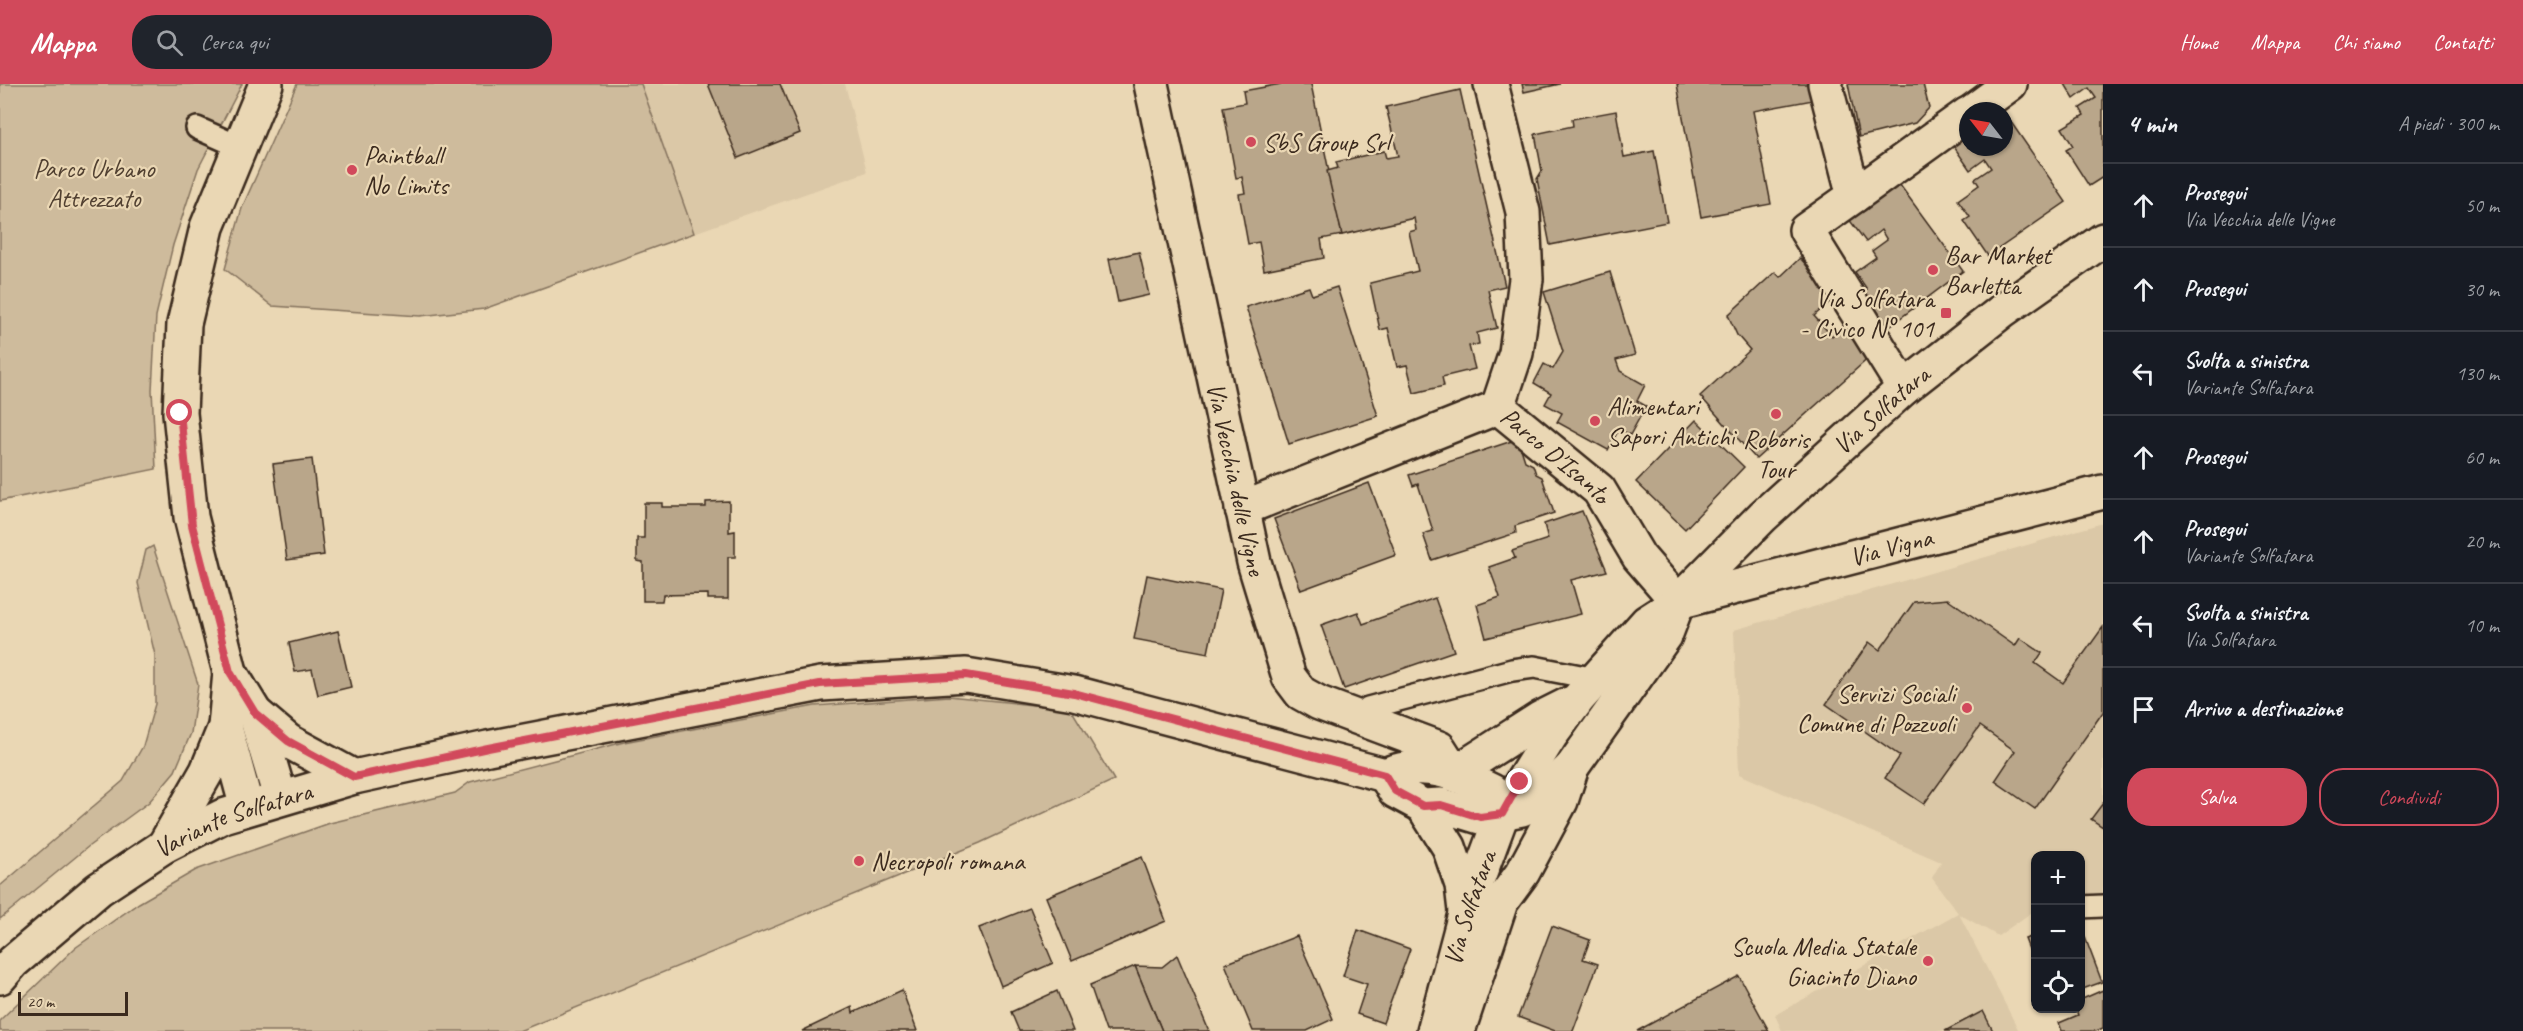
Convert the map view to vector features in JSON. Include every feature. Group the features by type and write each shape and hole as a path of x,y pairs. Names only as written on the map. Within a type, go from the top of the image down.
{"street":[{"path":"266,84 207,227 184,324 180,413 192,525 230,672 255,713 280,796"},
{"name":"Via Vecchia delle Vigne","path":"1151,84 1254,562 1289,676 1301,693 1310,698 1439,748 1455,773"},
{"name":"Parco D'Isanto","path":"1491,84 1523,212 1526,279 1516,353 1498,407 1599,490 1639,557 1678,602"},
{"path":"1825,84 1854,196"},
{"path":"1985,102 2010,84"},
{"path":"1904,388 1806,230 1959,120"},
{"name":"Via Solfatara","path":"1434,1031 1465,914 1502,814 1545,744 1587,689 1647,622 1678,602 1763,516 1904,388 2002,311 2103,240"},
{"path":"1242,509 1498,407"},
{"name":"Via Vigna","path":"1678,602 2103,492"},
{"name":"Via Solfatara","path":"1458,1031 1501,902 1523,872 1561,801 1572,767 1665,636 1678,602"},
{"path":"164,846 207,771 225,727 230,672"},
{"name":"Variante Solfatara","path":"0,977 13,962 99,889 164,846 223,816 280,796 354,777 488,748 820,684 966,675 1074,693 1385,775"},
{"path":"1455,773 1587,689"},
{"path":"255,713 288,741 354,777"},
{"path":"225,727 247,808"},
{"path":"1465,914 1462,885 1449,847 1423,806 1395,791 1385,775 1402,767 1455,773 1492,791 1509,832 1509,866 1501,902"},
{"path":"1423,806 1441,805 1480,817 1522,809 1536,800 1572,767"}],"lane":[{"path":"197,128 240,147"},
{"path":"1358,718 1368,708 1512,670 1534,667 1587,689"},
{"path":"2085,907 2103,906"}],"shaded area":[{"path":"641,84 845,84 867,172 694,233"},
{"path":"2103,523 2103,903 2085,905 2085,851 2031,851 2031,913 1998,936 1959,914 2019,1031 1782,1031 1775,1015 1958,913 1932,878 1941,862 1739,774 1734,630"}],"green space":[{"name":"Parco Urbano Attrezzato","path":"0,84 242,84 198,169 173,245 156,316 152,390 156,469 0,501"},
{"path":"297,84 641,84 694,233 484,309 420,316 272,306 225,269 242,208"},
{"path":"153,546 198,684 191,733 175,771 149,802 89,846 0,919 0,886 123,781 143,746 155,704 155,655 138,583 146,550"},
{"path":"949,696 1071,709 1114,780 980,843 519,1031 0,1031 0,1020 75,948 139,903 196,870 330,823 455,793 470,782 624,742 815,706"}],"building":[{"path":"708,84 780,84 800,133 738,158"},
{"path":"1281,84 1311,84 1342,235 1321,239 1324,258 1264,270 1259,242 1248,244 1239,194 1245,193 1242,177 1236,178 1223,107 1245,103 1243,91"},
{"path":"1522,84 1560,84 1524,92"},
{"path":"1677,84 1810,84 1813,100 1753,111 1771,204 1701,217"},
{"path":"1848,84 1923,84 1929,108 1915,123 1859,137"},
{"path":"2065,84 2103,84 2103,177 2089,186 2066,150 2073,146 2062,128 2084,115 2080,108 2096,98 2089,88 2074,99"},
{"path":"1460,90 1505,286 1488,290 1497,328 1477,333 1479,344 1469,346 1475,369 1442,377 1444,386 1414,393 1407,365 1397,367 1388,328 1380,330 1370,283 1418,271 1409,232 1416,230 1414,218 1342,235 1327,171 1338,168 1336,162 1384,151 1386,158 1398,156 1386,107"},
{"path":"1616,111 1624,157 1654,151 1667,222 1550,245 1537,179 1542,171 1535,134 1573,126 1572,119"},
{"path":"2013,125 2066,202 1988,256 1964,221 1970,217 1958,200 1979,185 1975,179 1991,168 1985,159 1970,170 1960,156 2013,156"},
{"path":"1959,134 1959,154 1950,141"},
{"path":"1894,177 1963,271 1887,328 1861,294 1867,289 1855,272 1876,257 1872,251 1887,240 1881,230 1866,242 1845,214"},
{"path":"1139,252 1149,295 1118,302 1109,259"},
{"path":"1800,258 1835,297 1814,316 1832,336 1844,325 1872,355 1756,459 1700,396 1750,350 1737,335 1728,315 1775,272 1780,277"},
{"path":"1610,272 1635,355 1616,360 1620,371 1645,385 1637,401 1646,406 1630,435 1619,429 1608,450 1557,422 1562,413 1545,404 1551,393 1534,383 1544,364 1553,369 1563,352 1544,292"},
{"path":"1309,287 1312,295 1337,287 1378,416 1289,444 1246,307"},
{"path":"1696,420 1744,467 1685,529 1636,482"},
{"path":"1518,439 1525,461 1533,465 1536,474 1542,477 1554,513 1515,526 1516,533 1432,560 1423,534 1433,531 1418,484 1413,486 1409,475"},
{"path":"312,459 324,555 287,560 273,464"},
{"path":"1369,483 1396,555 1301,590 1274,519"},
{"path":"729,501 729,532 735,531 735,557 728,557 728,599 708,599 708,594 663,595 662,601 643,601 643,562 637,561 637,538 644,538 644,503 662,503 662,507 706,507 706,502"},
{"path":"1582,511 1607,571 1571,580 1581,614 1486,638 1477,605 1500,597 1489,567 1515,558 1512,551 1548,539 1544,524"},
{"path":"1147,575 1221,590 1208,653 1134,639"},
{"path":"1435,598 1454,651 1344,689 1321,625 1358,612 1363,624"},
{"name":"Servizi Sociali Comune di Pozzuoli","path":"1948,599 2015,646 2020,638 2042,653 2035,663 2063,683 2103,627 2103,712 2035,809 1995,781 2015,751 1980,726 1924,804 1885,778 1900,756 1826,704 1869,642 1880,650 1914,602"},
{"path":"338,631 351,687 318,695 312,669 295,672 289,643"},
{"path":"2103,803 2103,827 2091,819"},
{"path":"1142,857 1166,921 1072,961 1046,897"},
{"path":"1030,908 1053,963 1001,986 979,928"},
{"path":"1552,926 1590,940 1583,959 1598,964 1573,1031 1555,1031 1518,1017"},
{"path":"1358,930 1410,949 1383,1023 1357,1014 1367,984 1343,976"},
{"path":"1297,936 1333,1019 1307,1031 1253,1031 1225,964"},
{"path":"2031,937 2031,954 2025,939"},
{"path":"2085,937 2102,982 2085,988"},
{"path":"1177,955 1209,1031 1162,1031 1135,966 1162,967"},
{"path":"1135,966 1162,1031 1106,1031 1090,985"},
{"path":"1739,976 1769,1031 1637,1031"},
{"path":"902,990 917,1031 802,1031 852,1007 853,1013"},
{"path":"2103,990 2103,1028 2096,1031 2062,1031 2059,1023 2078,1015 2077,1013 2085,1013 2085,998"},
{"path":"1057,991 1073,1031 1019,1031 1011,1012"},
{"path":"1983,1011 1993,1031 1945,1031"}],"place":[{"name":"SbS Group Srl","path":"1251,142"},
{"name":"Paintball No Limits","path":"352,170"},
{"name":"Bar Market Barletta","path":"1933,270"},
{"name":"Via Solfatara - Civico N° 101","path":"1946,313"},
{"name":"Roboris Tour","path":"1776,414"},
{"name":"Alimentari Sapori Antichi","path":"1595,421"},
{"name":"Servizi Sociali Comune di Pozzuoli","path":"1967,708"},
{"name":"Necropoli romana","path":"859,861"},
{"name":"Scuola Media Statale Giacinto Diano","path":"1928,961"}],"route":[{"path":"180,413 192,525 230,672 255,713 288,741 354,777 488,748 820,684 966,675 1074,693 1385,775 1395,791 1423,806 1441,805 1480,817 1502,814 1520,782"}]}
